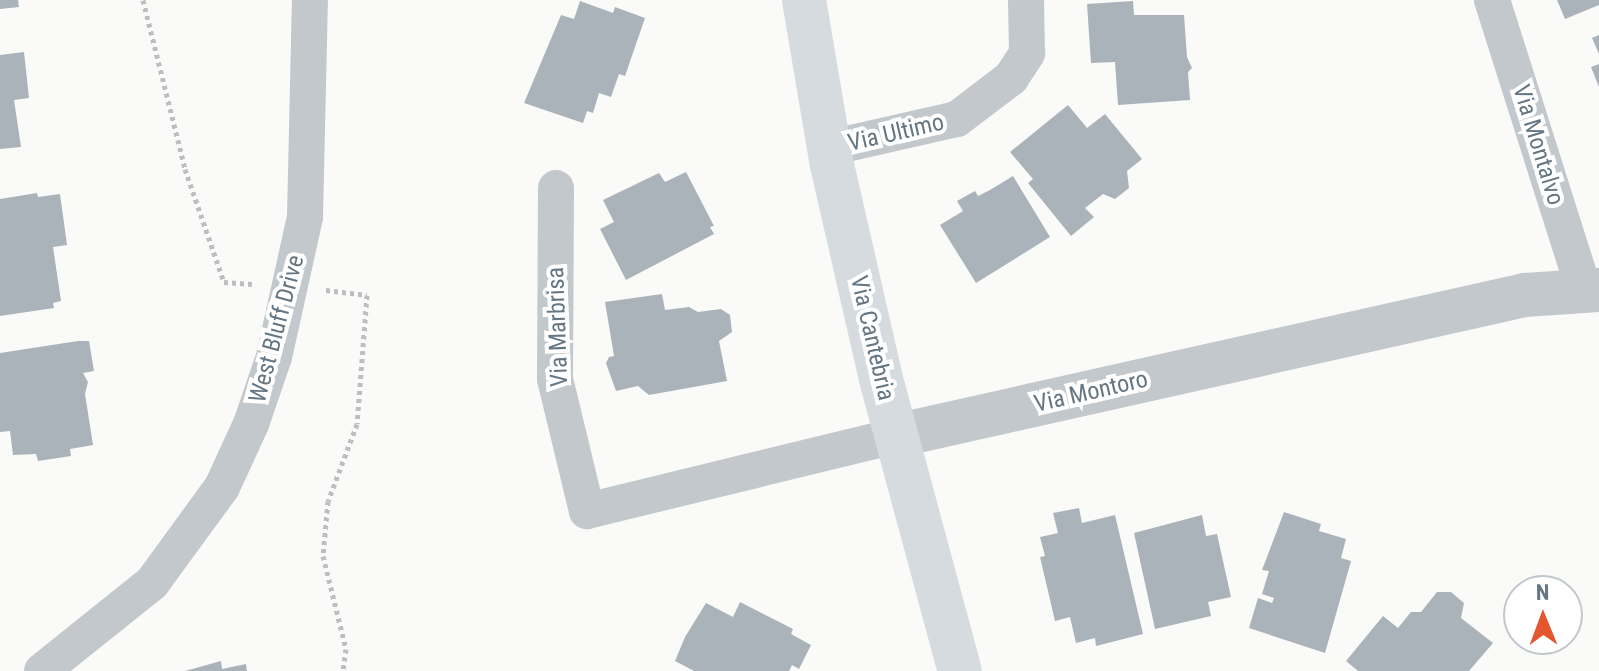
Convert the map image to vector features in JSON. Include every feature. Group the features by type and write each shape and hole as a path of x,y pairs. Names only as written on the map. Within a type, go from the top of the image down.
{"main road":[{"name":"Via Cantebria","path":"804,0 829,148 895,436 960,671"}],"street":[{"name":"West Bluff Drive","path":"42,671 152,583 222,487 251,424 274,357 305,217 310,0"},
{"name":"Via Ultimo","path":"829,148 957,119 1011,78 1027,53 1026,0"},
{"name":"Via Montalvo","path":"1492,0 1591,290"},
{"name":"Via Marbrisa","path":"556,188 555,379 587,511"},
{"name":"Via Montoro","path":"587,511 895,436 1525,295 1591,290"}],"path":[{"path":"143,0 185,169 224,282 290,285 367,295 357,424 328,501 323,556 346,649 343,671"}],"building":[{"path":"0,0 18,0 19,7 0,9"},
{"path":"1557,0 1599,0 1599,5 1565,19"},
{"path":"580,1 613,13 615,7 645,18 625,76 619,74 611,97 599,93 593,113 587,111 583,123 524,103 561,15 574,19"},
{"path":"1133,1 1134,15 1184,15 1187,57 1192,68 1188,72 1190,100 1118,105 1115,62 1091,63 1087,4"},
{"path":"1599,35 1599,54 1592,38"},
{"path":"24,52 29,98 14,100 21,147 0,149 0,55"},
{"path":"1599,64 1599,87 1591,67"},
{"path":"1068,105 1087,128 1105,114 1142,159 1127,171 1129,188 1115,199 1103,194 1085,208 1094,217 1071,236 1028,183 1033,179 1010,152"},
{"path":"686,172 714,226 710,227 714,234 626,280 600,229 614,222 603,200 659,173 665,182"},
{"path":"1013,176 1050,237 976,283 940,225 963,211 957,201 975,191 978,196"},
{"path":"37,193 38,197 60,194 67,245 53,247 61,301 53,303 54,308 0,316 0,199"},
{"path":"662,294 665,310 689,307 698,312 721,309 730,315 732,332 719,341 727,381 649,395 638,386 616,391 606,363 609,357 614,356 605,302"},
{"path":"89,341 94,371 83,373 88,382 85,394 93,445 70,449 71,456 38,461 36,454 13,455 10,431 0,432 0,353"},
{"path":"1079,508 1082,523 1115,515 1143,634 1096,646 1095,638 1076,643 1070,617 1055,621 1040,557 1045,556 1040,537 1058,533 1053,513"},
{"path":"1284,512 1321,524 1319,531 1346,539 1341,558 1351,561 1325,653 1249,628 1258,598 1272,603 1274,598 1262,594 1269,571 1262,570"},
{"path":"1202,515 1206,536 1217,534 1231,597 1208,602 1211,616 1155,629 1134,533"},
{"path":"1437,592 1451,592 1464,603 1461,618 1493,643 1469,671 1358,671 1346,661 1383,616 1398,628 1411,612 1421,612"},
{"path":"740,602 793,629 791,634 811,645 799,669 792,665 789,671 694,671 675,661 685,637 706,603 733,617"},
{"path":"221,661 222,669 246,664 247,671 185,671"}]}
